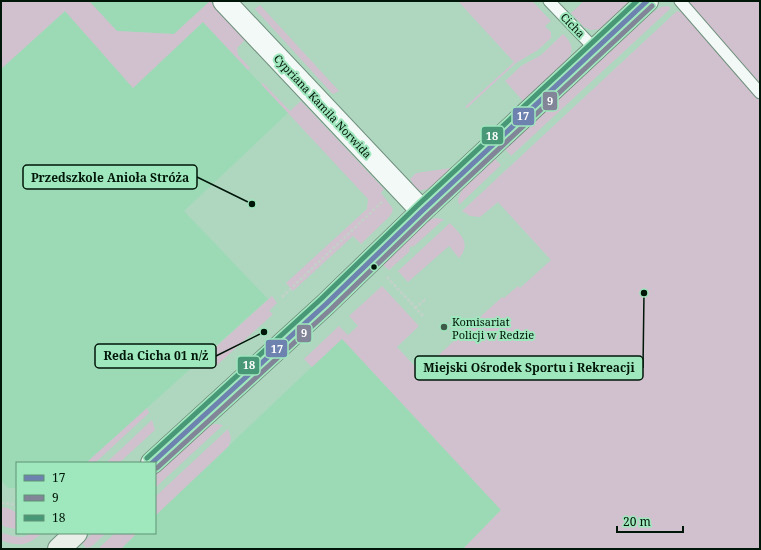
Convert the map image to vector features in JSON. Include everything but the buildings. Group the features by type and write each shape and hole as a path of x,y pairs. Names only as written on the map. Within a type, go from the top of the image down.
{"street":[{"name":"Cypriana Kamila Norwida","path":"224,1 422,211"},
{"path":"153,462 326,304 422,211 647,1"},
{"path":"59,549 75,534"}],"lane":[{"name":"Cicha","path":"549,1 596,50"},
{"path":"680,1 760,93"}],"path":[{"path":"282,297 387,197"},
{"path":"387,277 424,317"},
{"path":"415,308 426,299"},
{"path":"1,503 12,504 16,507"}],"shaded area":[{"path":"1,1 89,1 117,31 174,34 210,1 245,40 237,48 238,55 250,68 248,70 203,22 133,88 65,11 1,69"},
{"path":"89,1 210,1 174,34 117,31"},
{"path":"458,1 532,1 551,21 545,26 551,32 551,38 538,50 516,63 467,108 465,107 514,62"},
{"path":"584,1 630,1 600,29 591,30 584,27 571,13"},
{"path":"691,1 760,1 760,549 463,549 501,510 342,339 312,367 304,359 339,326 348,335 358,326 349,316 382,286 419,326 397,347 420,372 502,297 504,298 518,286 520,288 551,260 498,202 480,217 470,216 462,211 677,11 679,12"},
{"path":"260,5 339,91 333,94 329,90 255,9"},
{"path":"667,6 671,8 511,156 505,149 653,12 661,7"},
{"path":"65,11 133,88 203,22 288,113 184,211 268,299 87,462 16,462 16,488 8,488 1,480 1,69"},
{"path":"563,34 571,44 571,53 557,70 523,101 505,81 521,66 541,55"},
{"path":"263,83 290,111 301,101 384,189 381,193 393,210 390,216 361,244 353,236 293,291 286,283 367,209 368,199 261,84"},
{"path":"495,159 501,165 459,205 458,199 462,190"},
{"path":"451,168 436,183 426,189 417,190 408,185 412,182 410,179 416,173"},
{"path":"435,218 444,219 413,247 411,246 409,249 410,251 389,270 382,264 428,221"},
{"path":"450,223 461,235 465,243 463,253 459,258 449,246 408,282 398,271"},
{"path":"272,296 277,303 269,311 273,314 214,368 204,358"},
{"path":"342,338 501,510 463,549 121,549 136,534 156,534 156,515"},
{"path":"147,408 149,413 96,462 87,462"},
{"path":"152,420 155,430 120,462 107,462"},
{"path":"209,425 223,425 156,487 156,474"},
{"path":"228,429 231,438 229,446 156,515 156,496"},
{"path":"1,507 8,508 16,512 16,529 5,527 1,524"},
{"path":"1,533 16,537 41,534 31,541 22,544 12,544 1,540"},
{"path":"92,534 105,534 91,547 86,548 82,543"},
{"path":"114,534 136,534 121,549 98,549"}],"transit line":[{"name":"18","path":"147,458 321,299 417,206 637,1"},
{"name":"17","path":"153,462 326,304 422,211 647,1"},
{"name":"9","path":"157,468 331,309 427,216 652,6"}],"place":[{"name":"Przedszkole Anioła Stróża","path":"252,204"},
{"name":"Miejski Ośrodek Sportu i Rekreacji","path":"644,293"},
{"name":"Komisariat Policji w Redzie","path":"444,327"},
{"name":"Reda Cicha 01 n/ż","path":"264,332"}]}
